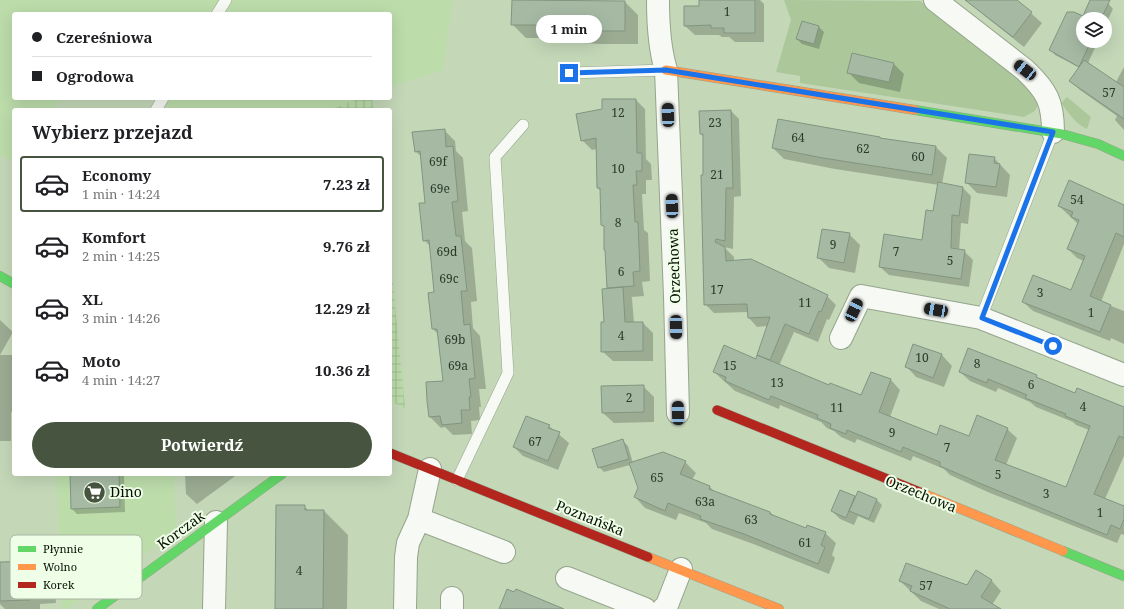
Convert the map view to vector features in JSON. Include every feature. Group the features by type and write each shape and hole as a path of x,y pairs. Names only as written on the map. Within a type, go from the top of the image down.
{"street":[{"name":"Orzechowa","path":"658,0 659,40 666,70 678,413"},
{"path":"935,0 1025,70 1038,82 1046,94 1051,107 1053,132"},
{"path":"666,70 1053,132 1078,137 1099,144 1124,156"},
{"path":"0,276 12,283"},
{"path":"841,338 861,296 982,318 1124,375"},
{"name":"Orzechowa","path":"718,410 1124,576"},
{"name":"Poznańska","path":"392,454 779,609"},
{"path":"405,609 406,557 408,543 419,519 430,469"},
{"name":"Korczak","path":"142,576 279,476"},
{"path":"419,519 504,552"},
{"path":"214,609 216,522"},
{"path":"663,609 681,569"},
{"path":"567,578 645,609"},
{"name":"Korczak","path":"97,609 111,599"}],"lane":[{"path":"218,12 219,0"},
{"path":"219,12 226,0"},
{"path":"569,73 666,70"},
{"path":"457,480 508,373 494,157 523,125"},
{"path":"982,318 1053,132"}],"shaded area":[{"path":"0,0 452,0 443,70 392,86 392,12 12,12 12,100 62,100 52,108 12,108 12,161 0,155"},
{"path":"784,0 920,1 1002,63 1032,90 1038,104 1037,107 1035,111 1024,117 800,83 800,76 776,72 791,20"},
{"path":"1067,97 1091,117 1087,129 1076,121 1061,103"},
{"path":"157,100 354,100 335,108 170,108"},
{"path":"354,100 372,100 374,108 335,108"},
{"path":"392,275 405,408 392,402"},
{"path":"56,476 174,476 176,531 142,555 142,535 59,535"},
{"path":"62,599 81,599 67,609 62,609"}],"building":[{"path":"512,0 625,1 625,31 547,29 547,25 511,25"},
{"path":"699,0 755,0 755,33 724,33 724,28 711,28 711,25 684,26 684,6 699,6"},
{"path":"965,0 1017,0 1032,12 1013,37"},
{"path":"1090,0 1110,0 1104,12 1085,12"},
{"path":"1067,12 1076,13 1076,48 1088,48 1079,67 1049,50"},
{"path":"802,21 819,26 814,44 796,39"},
{"path":"852,53 894,63 889,82 847,73"},
{"path":"1084,60 1124,87 1124,119 1069,81"},
{"path":"602,99 636,99 637,153 642,153 642,171 636,171 637,185 633,185 635,222 638,222 640,271 633,272 634,286 607,288 604,226 601,225 600,188 597,188 596,138 581,141 576,114 602,109"},
{"path":"731,110 733,188 726,188 725,241 716,239 715,242 725,247 726,261 751,259 828,295 809,334 785,324 770,360 757,355 770,317 748,318 747,304 704,305 701,175 703,175 703,134 700,134 699,111"},
{"path":"778,119 880,138 936,146 932,175 823,158 772,148"},
{"path":"445,129 446,147 453,146 458,201 452,202 456,236 461,236 467,291 461,291 464,325 470,324 475,378 469,379 471,397 469,397 470,410 461,410 462,423 442,425 440,416 429,417 427,401 426,382 443,381 437,329 432,329 428,293 434,292 429,240 423,241 419,203 425,203 420,151 415,152 412,132"},
{"path":"969,154 995,157 994,163 1000,164 996,187 965,183"},
{"path":"1069,180 1124,205 1124,237 1116,233 1090,296 1111,305 1100,332 1022,302 1033,275 1071,290 1085,256 1067,249 1079,220 1071,217 1073,212 1058,206"},
{"path":"938,182 963,187 959,216 952,215 951,248 965,250 961,279 879,267 884,234 922,240 926,210 933,211"},
{"path":"822,229 850,233 844,263 817,258"},
{"path":"623,287 625,322 643,322 643,351 601,352 601,322 604,322 602,289"},
{"path":"913,344 942,354 933,378 905,367"},
{"path":"724,345 756,359 757,355 829,385 830,383 861,395 871,372 891,379 879,412 937,435 940,425 969,436 977,415 1008,428 995,460 1066,487 1090,426 1065,416 1066,414 1025,398 1027,395 988,379 987,383 959,372 968,348 1037,375 1036,377 1075,393 1077,388 1124,407 1124,438 1119,436 1094,494 1124,506 1124,519 1120,529 1111,525 1107,535 979,483 940,466 940,462 903,447 901,452 847,430 846,434 830,428 831,424 817,418 818,415 771,396 769,400 725,381 726,377 713,372"},
{"path":"644,385 644,412 602,413 601,386"},
{"path":"526,416 550,425 548,428 560,432 548,461 513,447"},
{"path":"623,439 629,459 598,468 592,449"},
{"path":"663,452 686,461 680,474 710,486 709,489 770,512 770,514 806,528 807,525 826,532 821,545 825,547 818,564 744,534 700,519 701,516 668,503 665,511 634,497 638,488 629,463"},
{"name":"Dino","path":"70,476 119,476 120,507 71,509"},
{"path":"840,490 855,496 846,518 831,511"},
{"path":"858,491 877,499 869,519 849,511"},
{"path":"276,505 305,505 305,510 324,510 323,609 275,609"},
{"path":"0,562 10,562 10,599 30,600 0,601"},
{"path":"906,563 967,585 976,570 992,580 981,597 1001,609 950,609 910,591 912,586 899,581"},
{"path":"507,589 514,592 516,589 564,609 499,609"}],"traffic: fast":[{"path":"915,110 1062,134 1098,144 1124,156"},
{"path":"0,276 12,283"},
{"path":"142,576 279,476"},
{"path":"1063,551 1124,576"},
{"path":"97,609 111,599"}],"traffic: slow":[{"path":"666,70 915,110"},
{"path":"922,493 1063,551"},
{"path":"648,557 779,609"}],"traffic: jam":[{"path":"717,410 922,493"},
{"path":"392,454 648,557"}],"place":[{"name":"Dino","path":"95,492"}],"route":[{"path":"569,73 666,70 1053,132 982,318 1053,346"}]}
